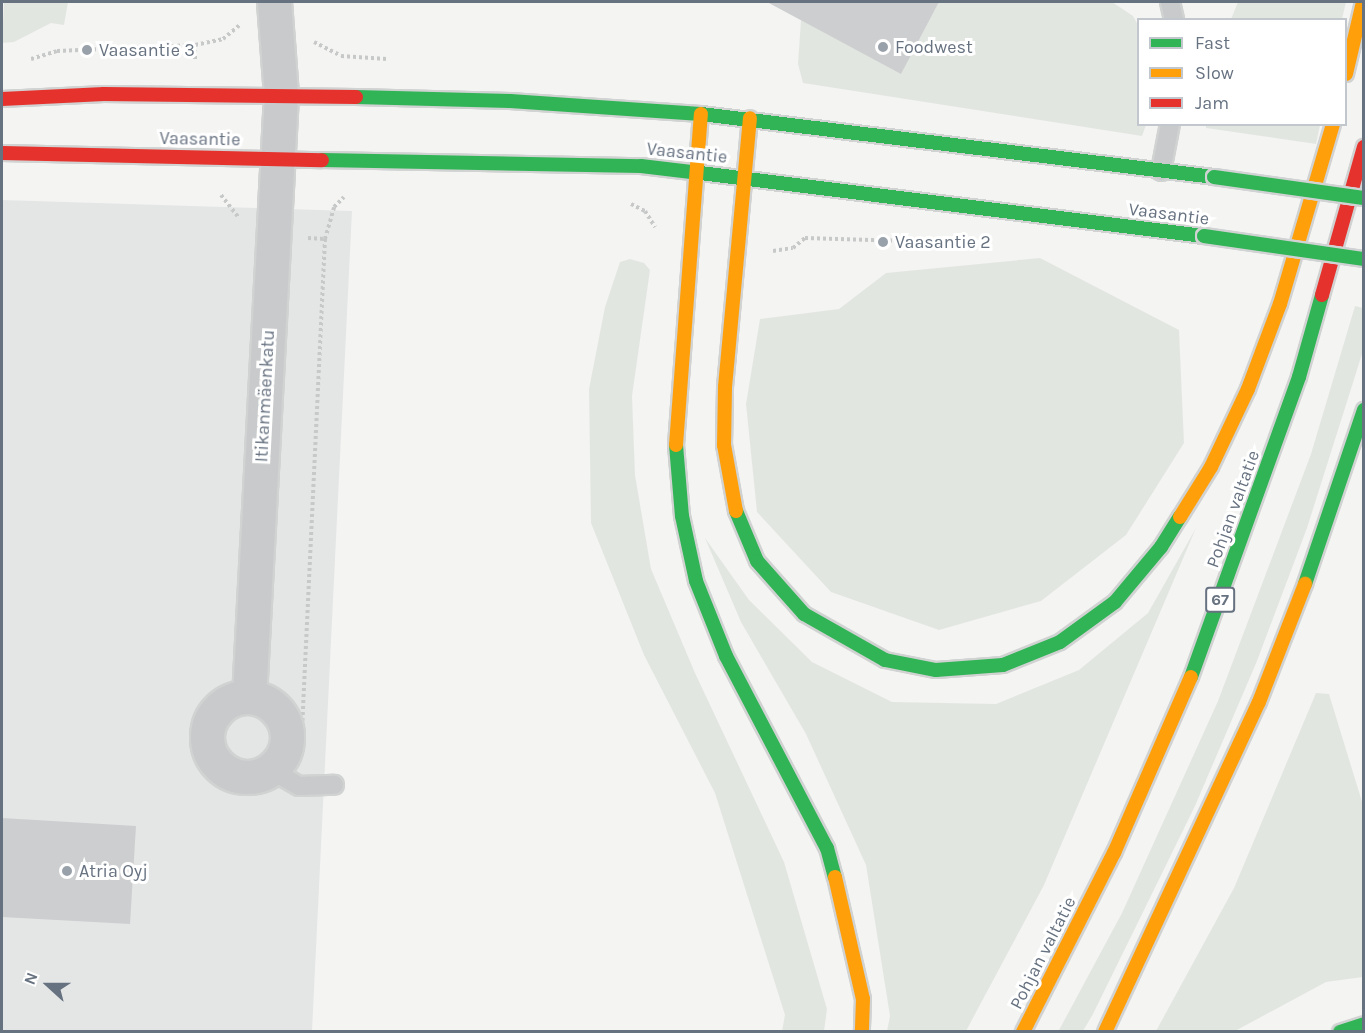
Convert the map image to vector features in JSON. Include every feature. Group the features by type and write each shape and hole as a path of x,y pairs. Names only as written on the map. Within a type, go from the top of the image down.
{"main road":[{"path":"1347,70 1363,2"},
{"path":"2,99 105,94 280,95 510,101 701,114 750,118 1364,198"},
{"path":"701,114 700,173 676,446 682,516 696,581 726,656 827,848 849,928 863,999 862,1032"},
{"path":"750,118 743,178 740,247 725,387 724,446 734,507 757,561 804,614 842,639 885,660 936,670 1003,664 1060,642 1115,602 1161,547 1211,467 1248,389 1280,304 1332,126"},
{"name":"Pohjan valtatie","path":"1023,1032 1114,853 1183,699 1299,377 1364,147"},
{"name":"Vaasantie","path":"2,153 640,166 1364,258"},
{"path":"1105,1032 1173,892 1259,702 1324,532 1364,410"},
{"path":"1340,1032 1364,1024"}],"street":[{"name":"Itikanmäenkatu","path":"249,697 280,95 274,12"},
{"path":"249,697 273,706 285,723 288,742 288,776 265,774 239,777 226,772 209,752 208,725 214,713 224,704 249,697"}],"lane":[{"path":"1170,2 1174,18"},
{"path":"1161,171 1170,126"},
{"path":"288,776 334,785"}],"path":[{"path":"24,62 57,51 195,45 223,39 243,22 274,12"},
{"path":"211,187 229,202 243,234 325,239 288,776"}],"shaded area":[{"path":"4,2 68,2 64,25 51,23 14,42 2,43"},
{"path":"939,2 1112,2 1133,16 1137,23 1137,126 1146,126 1142,136 803,83 798,64 801,20 901,73"},
{"path":"1238,2 1346,2 1342,18 1231,18"},
{"path":"1206,126 1320,126 1316,144 1206,128"},
{"path":"2,200 352,211 312,1031 2,1032"},
{"path":"1040,258 1179,330 1184,443 1126,535 1041,601 939,630 831,592 757,512 746,404 760,319 839,309 886,273"},
{"path":"630,259 644,263 650,270 632,396 635,475 651,569 695,673 784,862 827,1009 824,1031 782,1031 785,1015 715,793 644,655 591,523 589,389 605,307 620,262"},
{"path":"1355,306 1363,308 1363,351 1307,528 1257,661 1195,806 1093,1014 1083,1031 1058,1032 1122,913 1218,701 1311,454"},
{"path":"1196,528 1044,885 966,1031 887,1031 890,1016 866,865 806,734 741,622 705,538 749,600 812,662 892,702 996,704 1079,670 1148,613"},
{"path":"1316,693 1329,694 1363,805 1363,977 1326,982 1235,1031 1156,1031 1234,888"}],"building":[{"name":"Foodwest","path":"767,2 939,2 901,74"},
{"name":"Atria Oyj","path":"2,818 136,826 130,924 2,917"}],"traffic: fast":[{"path":"356,97 510,101 701,114"},
{"path":"701,114 1214,177"},
{"path":"322,160 641,166 700,173"},
{"path":"700,173 1204,236"},
{"path":"1214,177 1364,198"},
{"path":"1204,236 1364,259"},
{"path":"1191,677 1299,377 1322,295"},
{"path":"1305,584 1364,410"},
{"path":"676,445 682,516 696,581 726,656 827,848 835,877"},
{"path":"736,511 757,561 804,614 885,660 936,670 1003,665 1060,642 1115,602 1161,547 1180,517"},
{"path":"1340,1032 1364,1024"}],"traffic: slow":[{"path":"1347,70 1363,2"},
{"path":"676,445 701,114"},
{"path":"736,511 724,445 725,387 750,118"},
{"path":"1180,517 1211,467 1248,389 1280,304 1332,126"},
{"path":"1105,1032 1259,702 1305,584"},
{"path":"1023,1032 1114,853 1191,677"},
{"path":"835,877 863,999 862,1032"}],"traffic: jam":[{"path":"2,99 104,94 356,97"},
{"path":"1322,295 1364,147"},
{"path":"2,153 322,160"}],"place":[{"name":"Foodwest","path":"883,47"},
{"name":"Vaasantie 3","path":"87,50"},
{"name":"Vaasantie 2","path":"883,242"},
{"name":"Atria Oyj","path":"67,871"}]}
